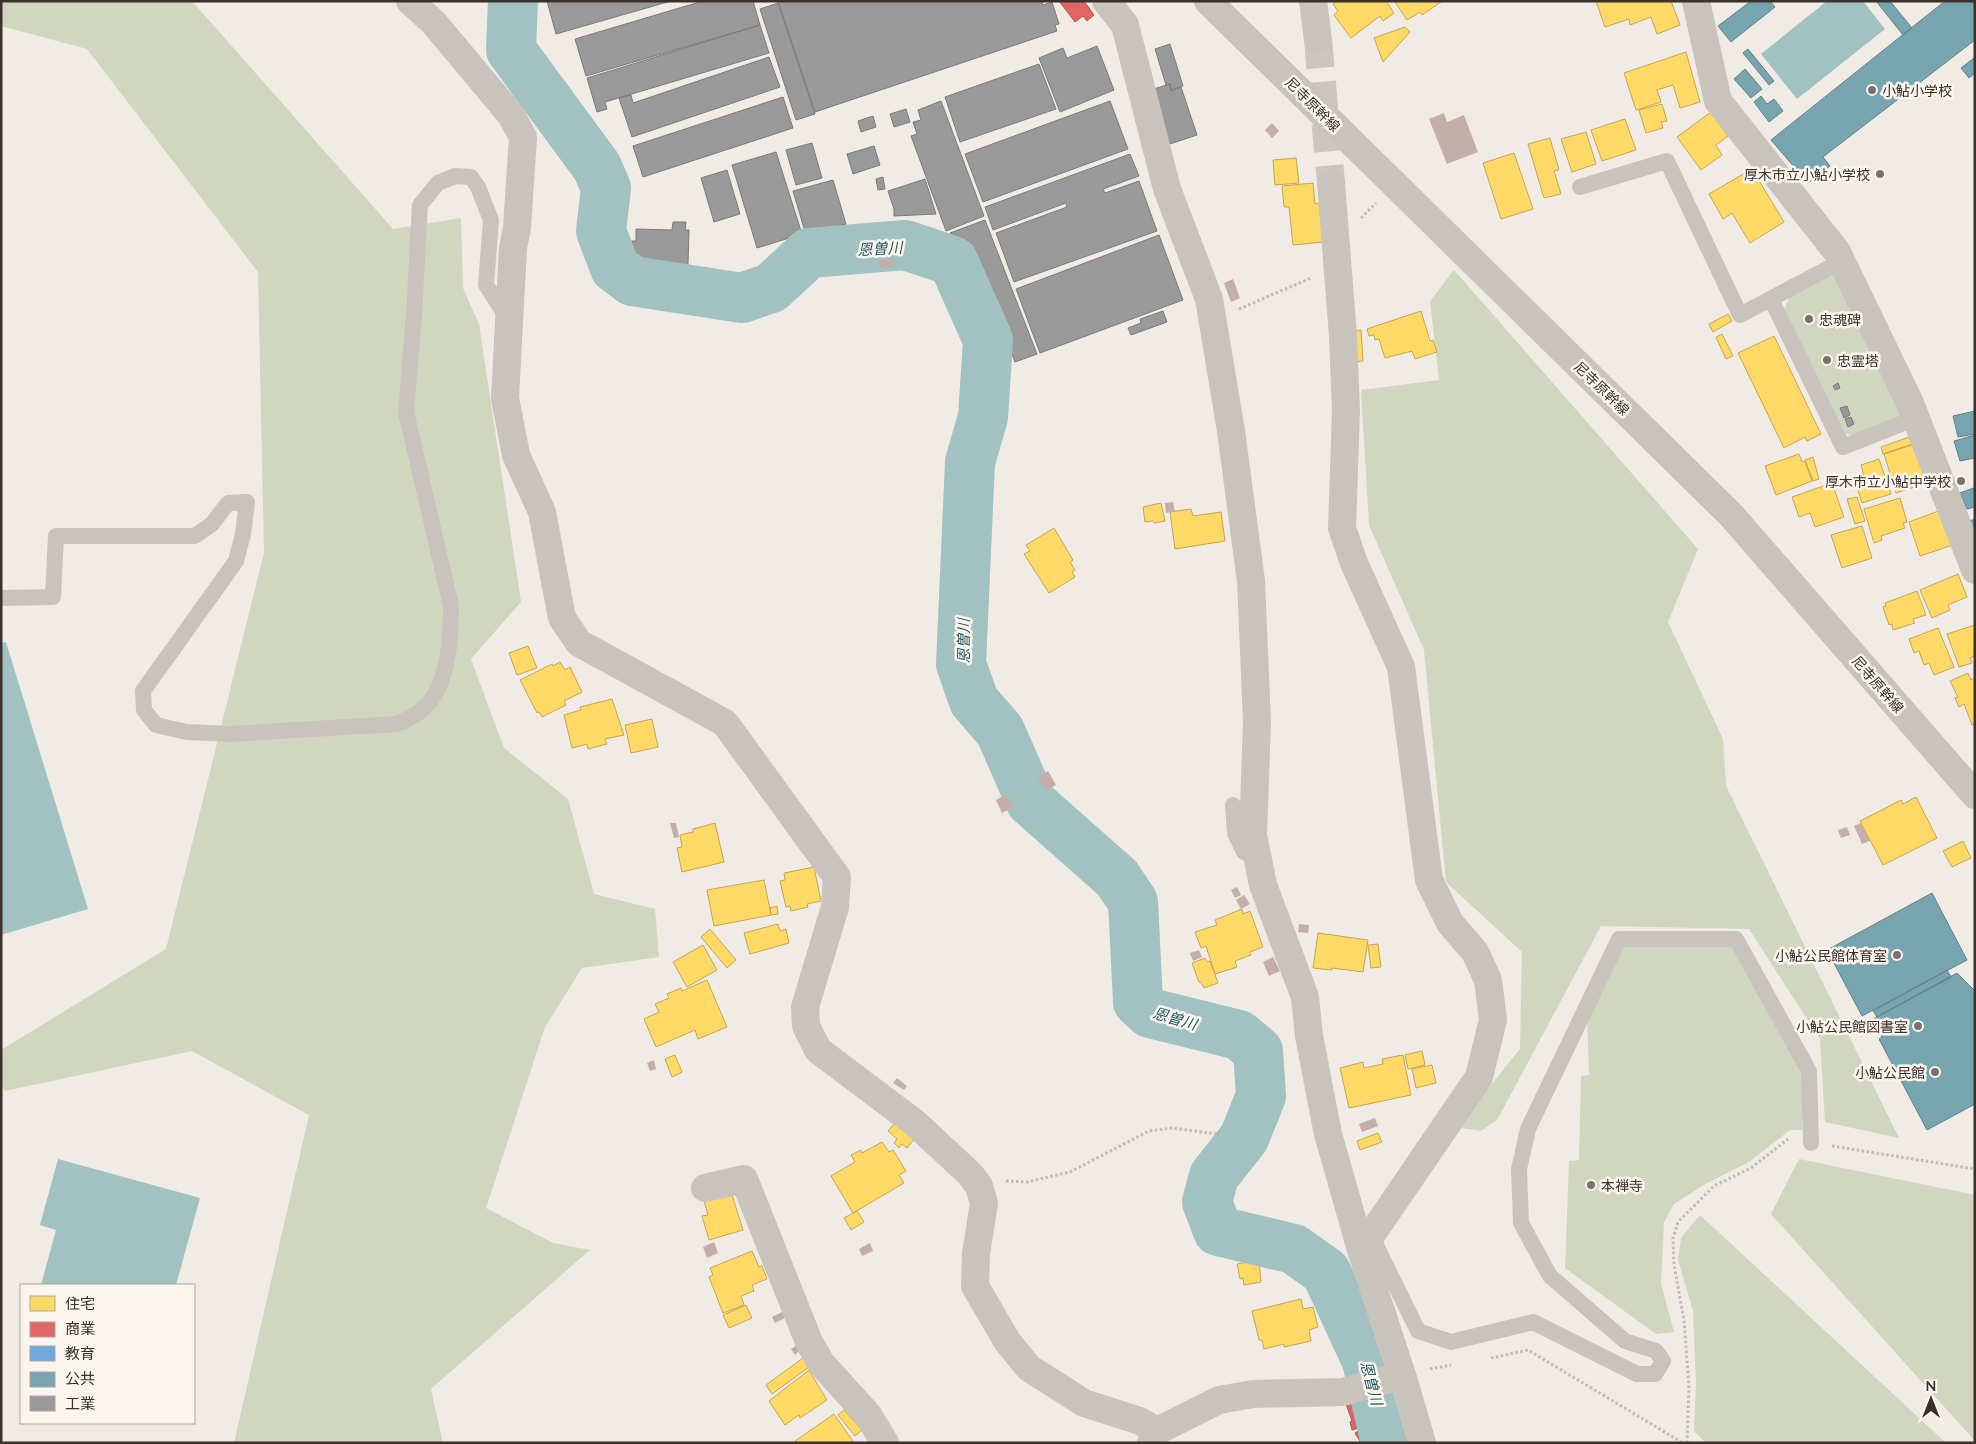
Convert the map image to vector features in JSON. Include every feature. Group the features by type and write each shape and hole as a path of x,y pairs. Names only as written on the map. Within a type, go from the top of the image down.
{"street":[{"path":"410,1 434,23 511,115 523,137 517,228 512,248 505,398 516,455 542,512 562,618 579,643 725,723 837,877 835,907 805,1007 806,1026 818,1050 914,1123 970,1174 980,1186 984,1203 976,1254 975,1286 1007,1341 1029,1368 1084,1403 1140,1421 1154,1437 1219,1400 1253,1394 1343,1392 1395,1377"},
{"path":"1106,1 1125,25 1167,189 1209,299 1231,431 1251,581 1257,722 1253,834 1263,885 1305,997 1309,1036 1328,1134 1366,1242 1395,1377 1422,1443"},
{"name":"尼寺原幹線","path":"1208,1 1731,515 1975,795"},
{"path":"1313,1 1318,40"},
{"path":"1696,1 1718,101 1837,252 1840,262 1916,418 1975,570"},
{"path":"1331,183 1343,336 1346,411 1342,528 1354,562 1401,667 1429,880 1450,923 1475,952 1488,980 1492,1020 1479,1076 1366,1242"},
{"path":"705,1188 744,1179 810,1342 821,1363 868,1415 885,1443"}],"lane":[{"path":"1580,187 1667,161 1740,316 1840,262"},
{"path":"1,598 53,597 56,536 195,536 212,524 228,503 246,502 243,534 236,561 143,691 144,710 156,725 187,732 229,734 397,724 418,713 432,698 450,651 451,606 406,412 420,205 438,183 455,176 471,177 478,187 491,220 486,285 508,319"},
{"path":"1771,299 1838,449 1916,418"},
{"path":"1233,805 1234,833 1244,852 1258,858"},
{"path":"1366,1242 1418,1332 1451,1342 1533,1322 1637,1374 1655,1374 1663,1361 1656,1351 1625,1341 1550,1276 1521,1223 1519,1169 1528,1129 1619,939 1736,939 1809,1071 1811,1143"}],"path":[{"path":"1213,321 1338,266"},
{"path":"1010,1182 1028,1182 1070,1172 1149,1131 1172,1128 1224,1135"},
{"path":"1687,1443 1689,1387 1684,1321 1674,1264 1673,1238 1678,1222 1714,1186 1751,1168 1788,1139 1975,1168"},
{"path":"1489,1358 1528,1350 1683,1443"},
{"path":"1395,1377 1460,1364"}],"green space":[{"path":"1,1 192,1 393,229 461,218 463,288 479,324 521,602 471,659 504,748 568,799 594,894 655,909 659,957 582,968 545,1027 486,1208 553,1243 590,1250 431,1389 443,1443 234,1443 309,1115 192,1051 5,1091 1,1084 1,1050 166,949 264,553 258,272 87,49 1,26"},
{"path":"1454,270 1698,549 1668,622 1723,739 1726,786 1899,1138 1825,1122 1820,1039 1749,929 1601,926 1497,1120 1481,1131 1457,1127 1520,1049 1522,952 1446,882 1424,650 1369,525 1361,390 1439,380 1430,301"},
{"path":"1837,272 1905,403 1902,420 1858,437 1842,433 1784,312 1789,297"},
{"path":"1731,943 1804,1071 1802,1130 1790,1130 1749,1162 1707,1183 1674,1204 1664,1222 1661,1284 1674,1332 1656,1334 1565,1268 1569,1161 1579,1160 1581,1076 1589,1075 1587,1012 1622,945"},
{"path":"1799,1159 1975,1195 1975,1441 1771,1214"},
{"path":"1700,1215 1946,1443 1706,1443 1694,1431 1696,1383 1693,1311 1678,1260 1681,1238"}],"water":[{"path":"1827,1 1863,1 1885,29 1797,99 1761,54"},
{"path":"6,642 88,909 1,935 1,643"},
{"path":"58,1159 200,1198 176,1284 41,1284 56,1230 40,1225"}],"building: 住宅":[{"path":"1337,1 1386,1 1394,13 1383,21 1380,16 1351,38 1334,15 1338,11 1333,4"},
{"path":"1396,1 1441,2 1422,15 1420,12 1407,20"},
{"path":"1596,1 1671,1 1680,25 1657,34 1651,17 1630,25 1629,19 1605,27"},
{"path":"1405,27 1410,32 1383,62 1374,38"},
{"path":"1686,52 1700,102 1680,108 1673,85 1657,90 1661,102 1636,110 1624,73"},
{"path":"1662,104 1667,121 1661,122 1663,128 1646,133 1639,110"},
{"path":"1711,112 1728,136 1716,145 1722,155 1701,170 1677,137"},
{"path":"1625,119 1636,150 1602,161 1591,130"},
{"path":"1586,132 1596,164 1572,172 1561,139"},
{"path":"1550,138 1559,170 1554,171 1561,194 1544,198 1528,144"},
{"path":"1514,153 1533,209 1501,219 1483,163"},
{"path":"1296,158 1299,183 1275,185 1273,160"},
{"path":"1752,169 1784,222 1750,243 1732,213 1723,219 1709,194"},
{"path":"1313,183 1315,204 1319,203 1323,242 1293,245 1289,207 1284,207 1282,186"},
{"path":"1421,311 1430,341 1433,340 1437,352 1415,359 1412,351 1385,358 1379,339 1375,340 1374,335 1369,336 1367,329"},
{"path":"1728,314 1732,321 1713,332 1709,324"},
{"path":"1361,330 1363,361 1353,362 1350,331"},
{"path":"1722,334 1733,356 1726,359 1716,337"},
{"path":"1774,336 1821,434 1807,441 1805,437 1784,448 1738,353"},
{"path":"1912,436 1915,443 1883,454 1881,447"},
{"path":"1915,444 1927,483 1896,493 1884,454"},
{"path":"1799,454 1802,462 1805,461 1812,481 1776,495 1765,466"},
{"path":"1813,457 1819,479 1813,481 1805,460"},
{"path":"1879,459 1891,494 1862,503 1856,484 1865,480 1861,465"},
{"path":"1832,483 1844,517 1815,527 1810,513 1799,517 1792,497"},
{"path":"1857,497 1865,521 1855,524 1847,499"},
{"path":"1900,498 1907,522 1903,523 1905,528 1881,536 1882,540 1874,543 1864,509"},
{"path":"1161,503 1165,521 1145,522 1143,507"},
{"path":"1191,509 1193,516 1221,512 1225,541 1175,549 1170,512"},
{"path":"1941,510 1953,545 1920,556 1909,522"},
{"path":"1862,526 1872,558 1842,568 1831,535"},
{"path":"1054,528 1073,560 1070,562 1075,570 1072,572 1075,577 1049,593 1024,554 1030,551 1026,545"},
{"path":"1958,574 1967,597 1948,605 1950,610 1932,618 1920,590"},
{"path":"1917,591 1926,615 1913,619 1915,623 1893,630 1892,624 1889,625 1883,607 1886,606 1885,603"},
{"path":"1975,625 1975,656 1970,658 1972,663 1959,667 1947,634"},
{"path":"1938,628 1954,667 1934,675 1929,663 1924,665 1919,651 1914,653 1909,639"},
{"path":"528,646 537,668 517,675 509,653"},
{"path":"560,662 565,670 570,667 582,692 564,701 566,705 542,717 539,712 537,713 520,680"},
{"path":"1968,673 1971,680 1974,678 1975,680 1975,724 1972,725 1964,704 1959,707 1955,698 1958,697 1950,681"},
{"path":"612,699 624,735 605,739 607,744 588,749 587,744 572,748 564,715 581,710 580,707"},
{"path":"652,719 658,747 631,753 625,725"},
{"path":"1916,797 1937,838 1883,865 1860,821 1901,800 1903,804"},
{"path":"715,823 724,862 682,872 677,848 682,847 680,835"},
{"path":"1963,841 1971,858 1952,867 1943,851"},
{"path":"814,867 821,901 807,904 808,907 791,911 790,906 786,907 780,881 785,880 784,873"},
{"path":"764,880 771,915 714,926 707,890"},
{"path":"777,906 778,914 771,915 770,908"},
{"path":"1242,909 1243,914 1250,911 1263,947 1250,952 1251,955 1235,961 1237,967 1215,974 1206,946 1201,948 1195,932 1217,925 1215,920"},
{"path":"778,924 780,931 786,929 789,943 750,954 744,933"},
{"path":"710,929 736,960 727,968 701,937"},
{"path":"1318,933 1368,940 1363,972 1332,968 1332,970 1313,968"},
{"path":"1378,944 1381,967 1371,968 1368,945"},
{"path":"703,945 717,970 687,987 673,962"},
{"path":"1205,958 1207,962 1210,961 1218,983 1204,988 1201,982 1199,982 1192,963"},
{"path":"707,980 727,1027 698,1039 695,1030 656,1047 644,1019 659,1012 655,1004 669,998 667,994 681,988 682,991"},
{"path":"1422,1051 1425,1065 1408,1069 1405,1055"},
{"path":"675,1055 682,1072 672,1077 665,1059"},
{"path":"1403,1055 1411,1095 1349,1108 1340,1068 1363,1062 1364,1068 1383,1064 1382,1059"},
{"path":"1432,1065 1436,1083 1416,1088 1412,1069"},
{"path":"895,1123 914,1139 907,1148 902,1144 899,1148 894,1143 897,1139 888,1131"},
{"path":"1378,1133 1382,1142 1360,1150 1357,1141"},
{"path":"882,1142 889,1152 893,1150 906,1171 899,1175 904,1183 853,1213 831,1176 855,1162 851,1155 861,1150 862,1153"},
{"path":"731,1192 743,1230 709,1240 702,1216 708,1215 704,1201"},
{"path":"857,1211 864,1222 851,1230 844,1218"},
{"path":"752,1251 759,1267 762,1266 767,1279 752,1285 754,1291 741,1296 744,1305 723,1313 709,1277 713,1275 710,1268"},
{"path":"1259,1260 1261,1282 1244,1285 1243,1278 1240,1279 1237,1264"},
{"path":"1301,1299 1303,1309 1313,1307 1318,1327 1309,1330 1311,1341 1284,1347 1284,1344 1264,1349 1262,1340 1259,1340 1252,1311"},
{"path":"746,1305 752,1318 729,1328 723,1315"},
{"path":"803,1358 809,1367 772,1394 766,1385"},
{"path":"809,1370 827,1400 800,1418 799,1415 785,1425 769,1401"},
{"path":"844,1410 862,1430 855,1436 838,1415"},
{"path":"834,1414 854,1443 796,1443 795,1441"}],"building: 商業":[{"path":"1059,1 1084,1 1094,15 1087,21 1083,16 1075,22"},
{"path":"1361,1400 1368,1425 1352,1430 1350,1422 1352,1421 1346,1404"},
{"path":"1363,1428 1372,1443 1361,1443 1355,1433"}],"building: 教育":[{"path":"1975,519 1975,533 1970,521"}],"building: 公共":[{"path":"1751,1 1770,1 1775,7 1731,42 1718,26"},
{"path":"1876,1 1890,1 1912,28 1903,35"},
{"name":"小鮎小学校","path":"1945,1 1975,1 1975,40 1823,157 1830,166 1808,183 1771,140"},
{"path":"1748,49 1774,81 1769,85 1743,53"},
{"path":"1974,58 1975,73 1969,78 1961,68"},
{"path":"1745,69 1762,89 1751,98 1734,79"},
{"path":"1761,96 1767,104 1774,99 1783,111 1769,122 1754,102"},
{"path":"1975,411 1975,434 1958,437 1953,416"},
{"path":"1975,435 1975,458 1960,461 1954,441"},
{"path":"1973,488 1975,507 1967,509 1960,493"},
{"name":"小鮎公民館体育室","path":"1932,893 1967,960 1862,1016 1827,950"},
{"path":"1947,970 1951,977 1877,1017 1873,1011"},
{"name":"小鮎公民館","path":"1957,973 1975,991 1975,1104 1927,1130 1879,1039 1882,1037 1873,1019"}],"building: 工業":[{"path":"547,1 671,1 556,34"},
{"path":"703,1 753,1 760,25 586,76 575,39"},
{"path":"778,1 1042,1 1043,5 1052,2 1059,24 1055,25 1057,31 815,112"},
{"path":"778,3 815,114 796,120 760,9"},
{"path":"760,25 769,53 605,102 607,109 597,112 587,78"},
{"path":"1170,44 1183,86 1171,90 1170,84 1166,85 1155,49"},
{"path":"1097,46 1114,90 1060,112 1039,58 1063,48 1067,58"},
{"path":"769,57 780,87 632,137 619,98 631,95 633,103"},
{"path":"1039,64 1056,109 960,142 945,97"},
{"path":"1170,84 1171,91 1181,87 1197,135 1167,145 1150,90"},
{"path":"783,97 793,128 643,177 633,146"},
{"path":"941,101 984,216 946,231 911,136 917,134 913,122 921,120 918,110"},
{"path":"1110,101 1128,149 983,202 965,154"},
{"path":"906,109 910,122 894,127 890,114"},
{"path":"873,116 876,127 861,132 858,121"},
{"path":"812,143 822,178 796,185 786,150"},
{"path":"874,146 880,165 853,174 847,154"},
{"path":"776,152 802,234 757,248 732,165"},
{"path":"1130,154 1139,176 1103,189 1105,193 1139,181 1157,231 1014,282 996,233 1067,207 1066,203 993,230 985,207"},
{"path":"727,170 740,214 714,222 701,178"},
{"path":"883,177 885,189 878,190 876,179"},
{"path":"925,179 936,214 894,216 894,209 888,191"},
{"path":"833,180 846,224 806,235 793,191"},
{"path":"985,220 1037,354 1015,362 969,241 950,233"},
{"path":"673,222 686,222 685,230 689,230 688,265 635,264 635,258 631,257 631,241 636,241 636,229 672,230"},
{"path":"1159,235 1183,300 1040,353 1016,289"},
{"path":"1163,311 1167,322 1131,335 1128,328 1141,323 1140,319"},
{"path":"1838,383 1840,388 1835,390 1833,386"},
{"path":"1847,406 1850,415 1844,418 1840,408"},
{"path":"1851,417 1854,424 1848,427 1845,419"}],"building: その他":[{"path":"1444,113 1447,122 1464,115 1478,152 1447,164 1429,119"},
{"path":"1272,123 1279,131 1272,138 1265,130"},
{"path":"893,259 894,267 879,268 878,260"},
{"path":"1233,279 1240,298 1231,302 1224,283"},
{"path":"1173,502 1175,511 1166,513 1165,503"},
{"path":"1048,771 1056,785 1046,791 1037,777"},
{"path":"1007,794 1014,807 1002,813 996,800"},
{"path":"670,823 676,823 679,837 674,838"},
{"path":"1861,823 1870,841 1862,844 1854,826"},
{"path":"1847,827 1850,835 1841,838 1838,830"},
{"path":"1237,887 1241,895 1235,898 1231,890"},
{"path":"1244,895 1250,904 1241,909 1236,900"},
{"path":"1299,924 1309,925 1308,933 1298,932"},
{"path":"1199,950 1202,957 1193,961 1190,953"},
{"path":"1273,957 1280,971 1269,976 1263,962"},
{"path":"654,1060 656,1069 650,1071 647,1063"},
{"path":"897,1078 907,1086 904,1090 893,1083"},
{"path":"1375,1118 1378,1126 1362,1132 1359,1124"},
{"path":"714,1242 718,1253 707,1258 703,1247"},
{"path":"870,1243 873,1251 862,1256 859,1249"},
{"path":"782,1312 785,1318 775,1323 772,1317"},
{"path":"797,1345 800,1350 795,1355 791,1349"}],"waterway":[{"name":"恩曽川","path":"513,1 511,50 597,167 606,188 601,231 615,268 632,281 742,298 771,288 809,253 905,245 953,261 988,340 983,417 970,462 961,664 974,701 1000,731 1031,802 1117,878 1133,902 1138,1002 1150,1013 1239,1035 1258,1051 1261,1096 1244,1138 1214,1176 1207,1202 1218,1231 1294,1249 1326,1272 1367,1361 1386,1443"}],"tunnel":[{"path":"1318,40 1331,183"}],"place":[{"name":"小鮎小学校","path":"1872,90"},
{"name":"厚木市立小鮎小学校","path":"1880,174"},
{"name":"忠魂碑","path":"1809,319"},
{"name":"忠霊塔","path":"1827,360"},
{"name":"厚木市立小鮎中学校","path":"1961,481"},
{"name":"小鮎公民館体育室","path":"1897,955"},
{"name":"小鮎公民館図書室","path":"1918,1026"},
{"name":"小鮎公民館","path":"1935,1072"},
{"name":"本禅寺","path":"1591,1185"}]}
